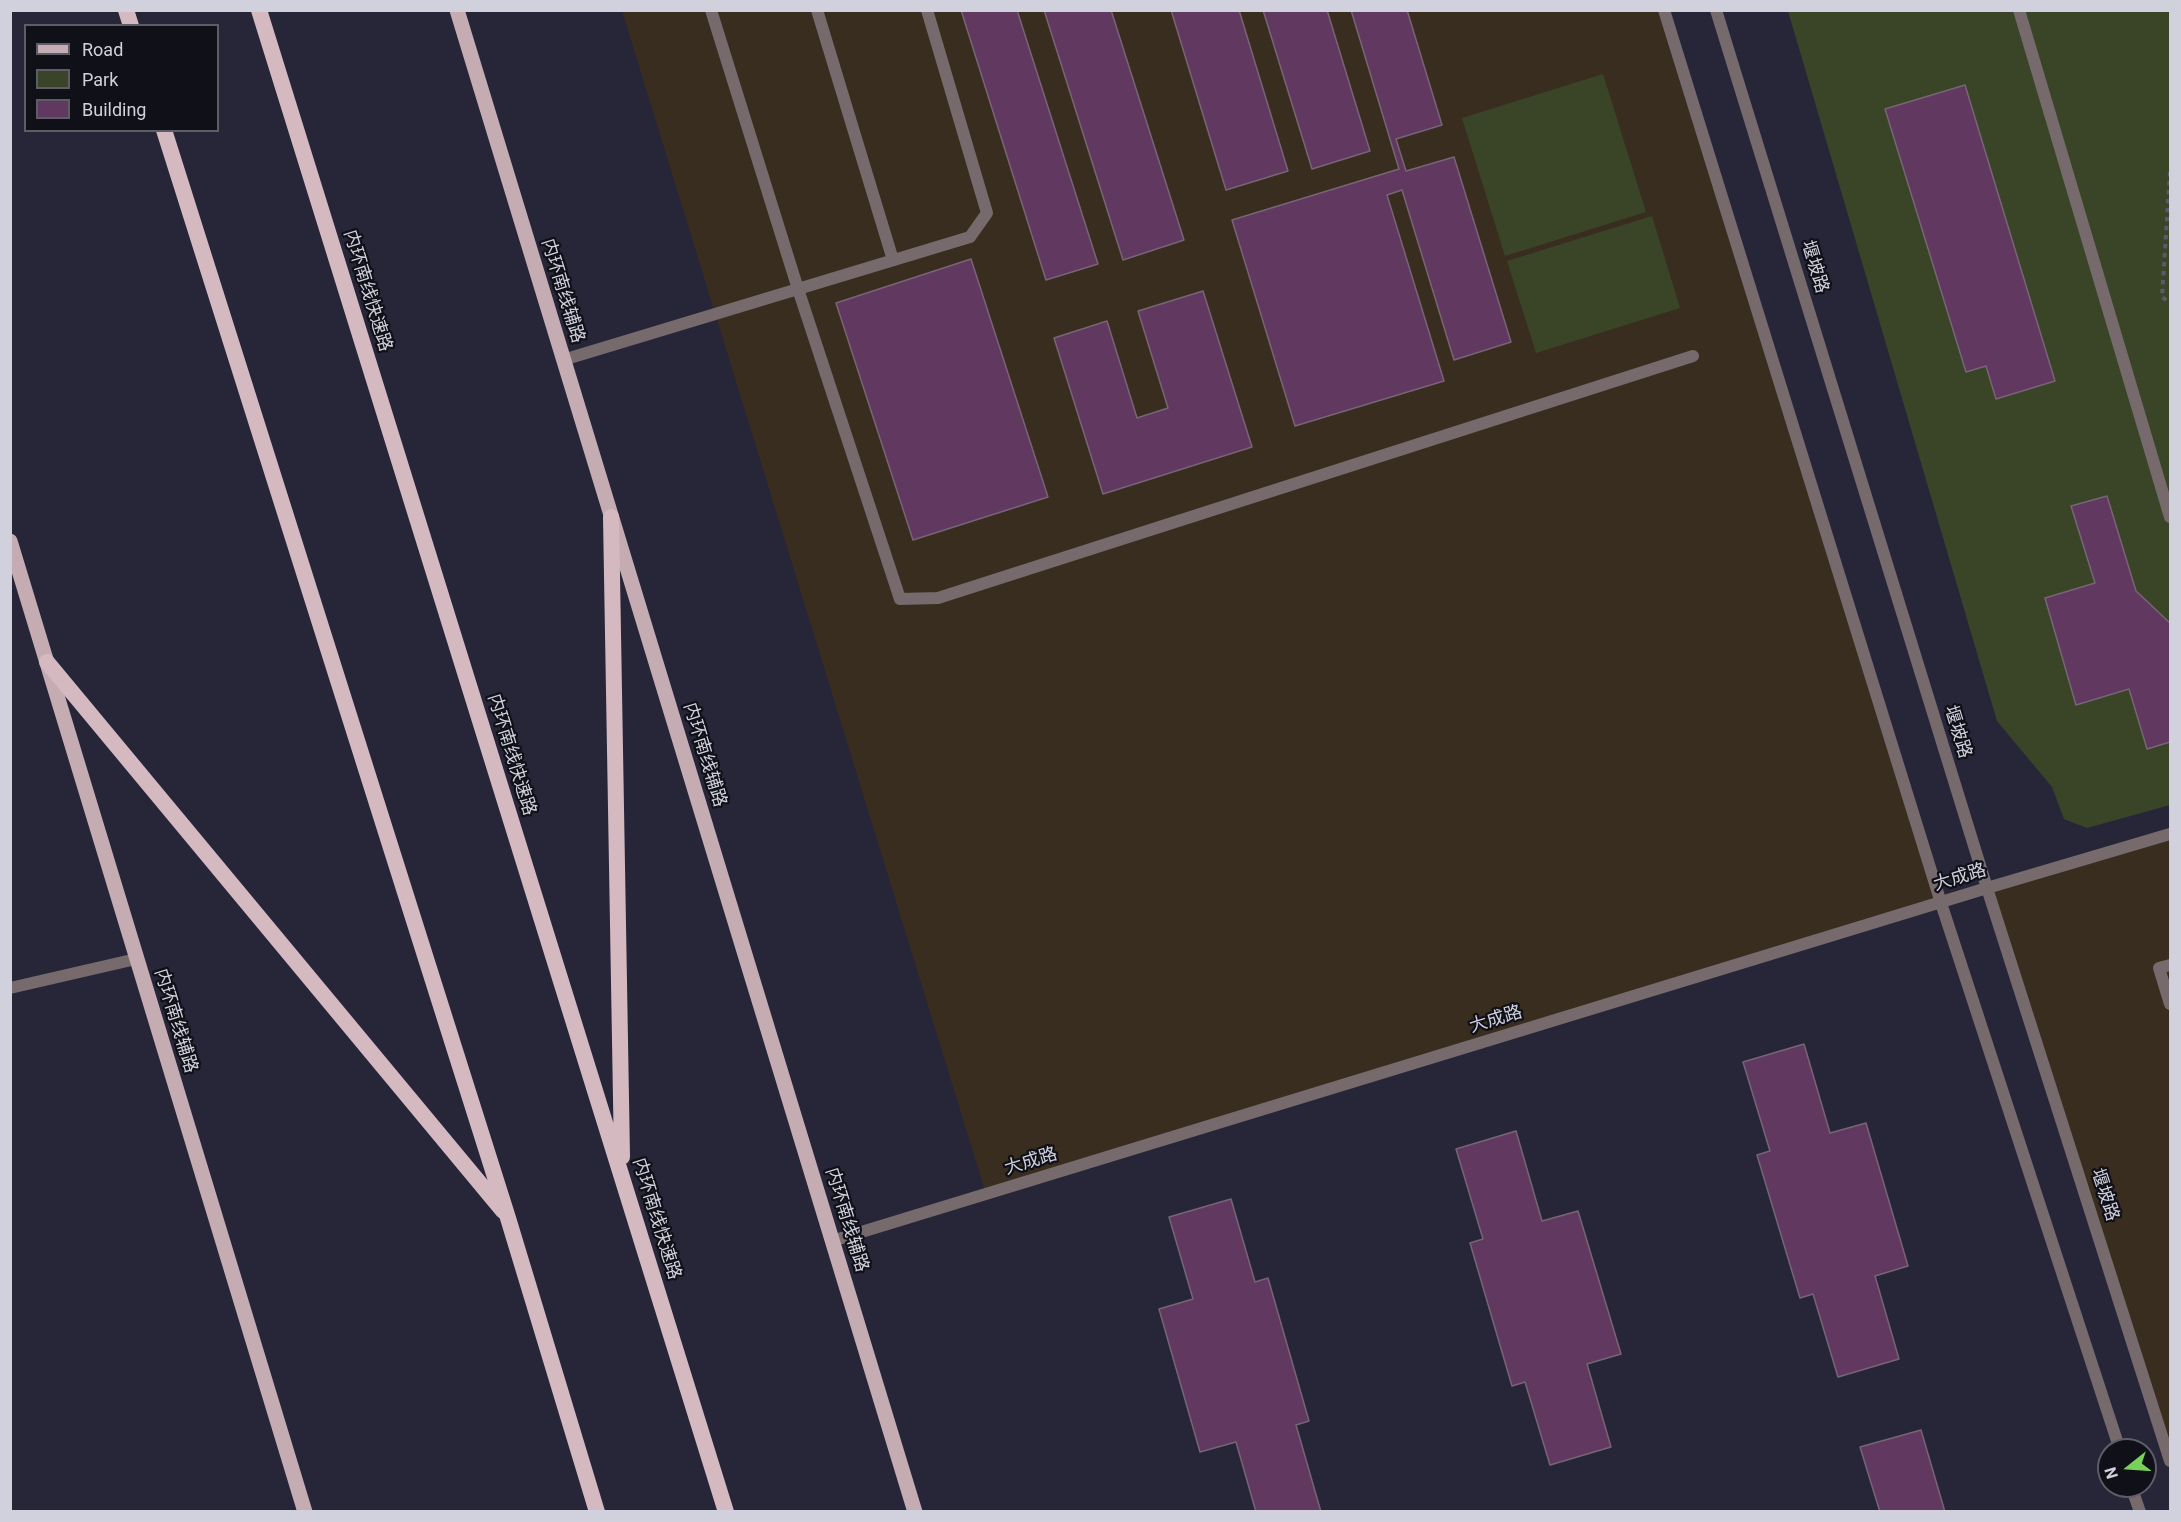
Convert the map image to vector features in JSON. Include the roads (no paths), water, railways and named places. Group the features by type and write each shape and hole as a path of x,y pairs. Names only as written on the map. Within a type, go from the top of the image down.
{"highway":[{"name":"内环南线快速路","path":"259,10 726,1512"},
{"path":"165,132 508,1218 597,1512"},
{"path":"611,517 622,1176"},
{"path":"47,662 508,1218"}],"main road":[{"name":"内环南线辅路","path":"457,10 915,1512"},
{"name":"内环南线辅路","path":"10,541 305,1512"}],"street":[{"path":"711,10 798,289 900,599 938,598 1693,356"},
{"path":"817,10 893,260"},
{"path":"563,360 970,237 987,213 927,10"},
{"path":"1664,10 1941,903 2116,1438"},
{"name":"堰坡路","path":"1716,10 1986,888 2170,1461"},
{"path":"2019,11 2170,517"},
{"name":"大成路","path":"832,1242 1986,888 2170,834"},
{"path":"10,988 136,959"},
{"path":"2170,965 2159,968 2170,1004"}]}
